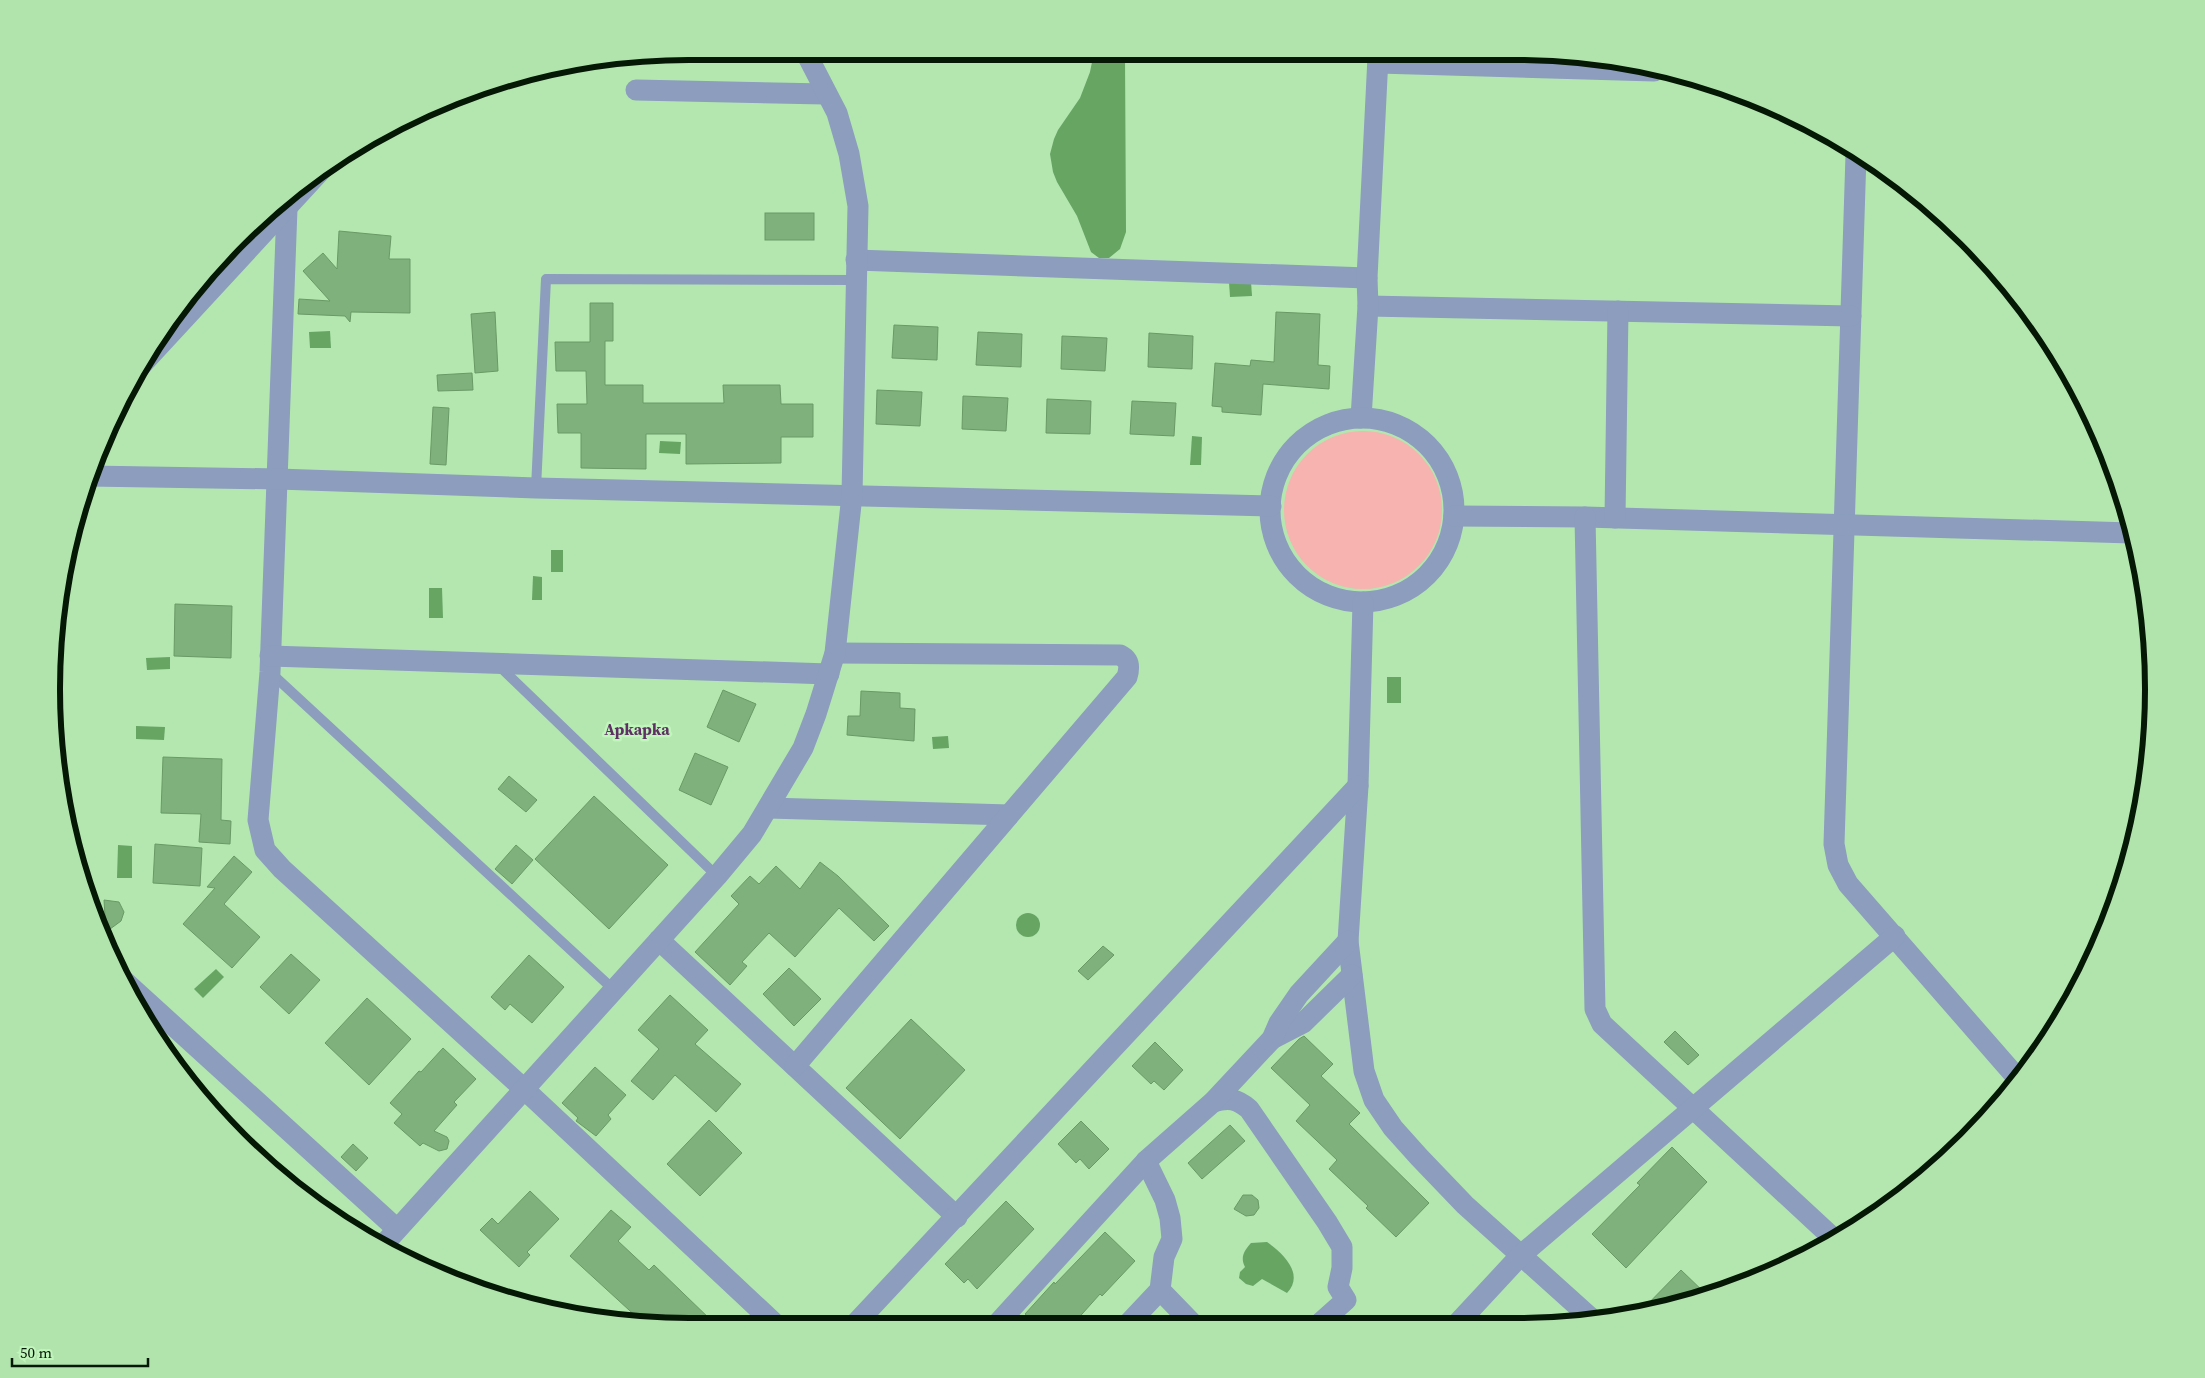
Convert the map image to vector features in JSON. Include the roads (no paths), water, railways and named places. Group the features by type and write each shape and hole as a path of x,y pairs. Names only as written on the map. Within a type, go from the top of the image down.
{"street":[{"path":"140,996 391,1236 717,876 752,834 803,748 829,674 835,653 852,495 858,206 848,154 836,113 809,60"},
{"path":"1362,418 1378,60 1627,70"},
{"path":"636,90 825,94"},
{"path":"1856,160 1834,844 1838,866 1848,884 2014,1074"},
{"path":"277,214 278,479 270,664 258,820 265,850 769,1318"},
{"path":"173,330 271,219"},
{"path":"856,270 1367,278"},
{"path":"1368,306 1851,316"},
{"path":"1615,518 1618,311"},
{"path":"1362,418 1393,423 1408,430 1432,451 1442,463 1448,478 1453,494 1454,516 1449,541 1434,569 1409,590 1395,596 1363,602 1347,601 1317,590 1292,570 1276,542 1270,506 1275,479 1282,464 1302,440 1330,424 1362,418"},
{"path":"97,476 278,479 536,488 1270,506"},
{"path":"1454,516 1585,517 2126,533"},
{"path":"1585,517 1595,1009 1602,1024 1692,1110 1829,1234"},
{"path":"1363,602 1358,786 1348,941 1364,1071 1374,1100 1393,1128 1438,1178 1465,1205 1586,1314"},
{"path":"795,1066 1127,677 1129,663 1126,658 1120,655 1092,654 835,653"},
{"path":"270,664 497,664 829,674"},
{"path":"861,1318 1358,786"},
{"path":"769,808 1008,815"},
{"path":"1462,1318 1521,1255 1895,936"},
{"path":"659,940 957,1217"},
{"path":"1003,1318 1146,1161 1214,1102 1272,1039 1279,1023 1294,1000 1348,941"},
{"path":"1272,1039 1303,1023 1352,975"},
{"path":"1214,1102 1231,1099 1239,1101 1249,1109 1342,1246 1342,1268 1338,1287 1346,1300 1326,1318"},
{"path":"1134,1318 1160,1290 1164,1257 1172,1239 1165,1200 1146,1161"},
{"path":"1160,1290 1187,1318"}],"lane":[{"path":"536,488 546,278 856,270"},
{"path":"270,664 614,990"},
{"path":"497,664 717,876"}],"district":[{"name":"Apkapka","path":"637,729"}]}
